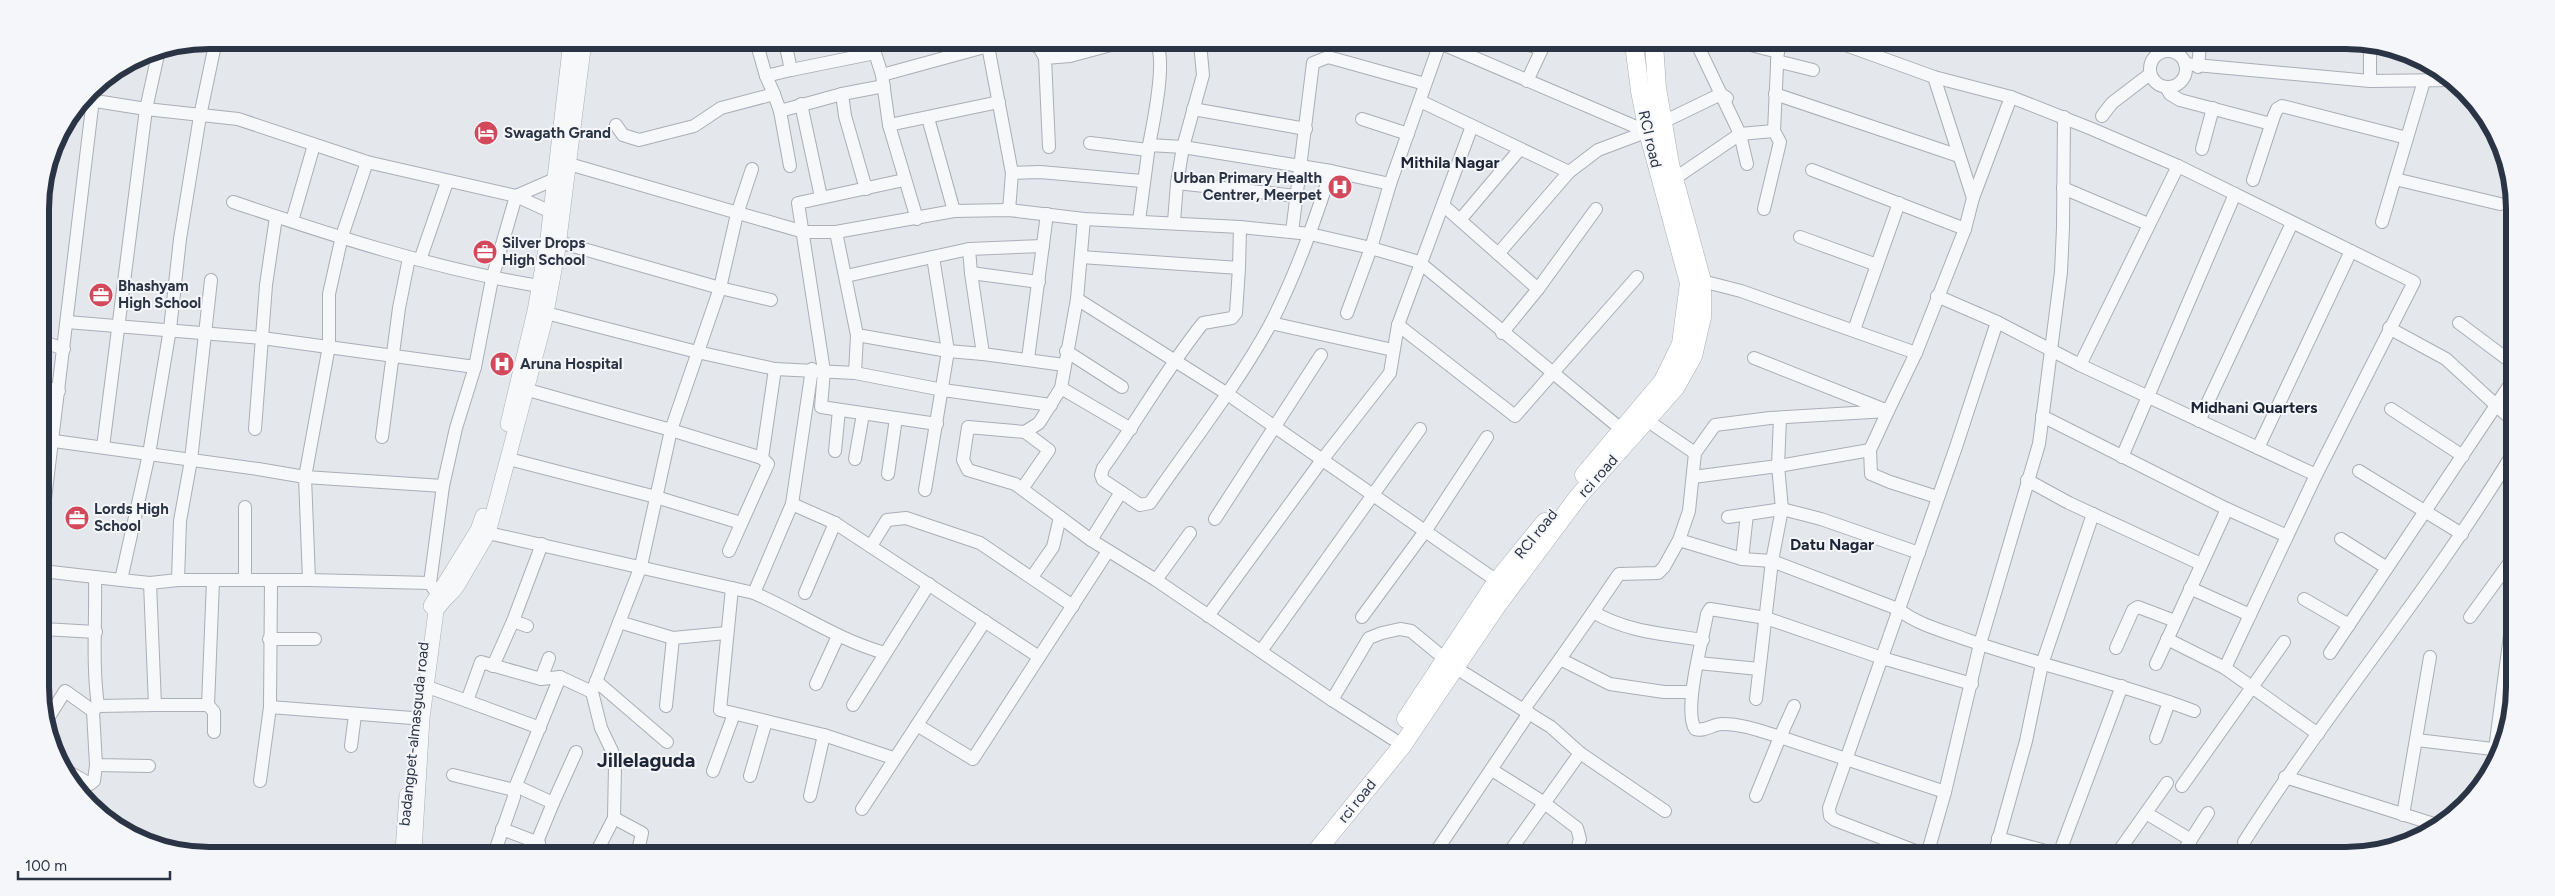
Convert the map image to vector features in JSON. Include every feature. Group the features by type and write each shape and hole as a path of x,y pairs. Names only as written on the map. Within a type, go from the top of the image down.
{"main road":[{"name":"RCI road","path":"1306,847 1394,739 1450,664 1497,581 1621,429 1663,381 1681,344 1695,282 1647,132 1635,49"},
{"name":"rci road","path":"1320,847 1402,746 1450,664 1498,604 1578,497 1648,421 1675,388 1693,356 1702,316 1663,122 1657,88 1654,49"}],"street":[{"path":"121,580 149,454 170,329 180,239 200,116 214,49"},
{"name":"badangpet-almasguda road","path":"403,847 412,718 428,612 436,593 478,530 491,493 536,311 539,286 557,212 570,49"},
{"name":"badangpet-almasguda road","path":"561,180 569,164 583,49"},
{"path":"758,49 766,76 780,111 790,166"},
{"path":"786,49 791,70"},
{"path":"766,76 867,49"},
{"path":"875,49 883,81 889,125 917,219"},
{"path":"780,111 883,81 975,49"},
{"path":"990,49 1012,173 1009,210"},
{"path":"1040,49 1045,58 1049,147"},
{"path":"1045,58 1070,56 1096,49"},
{"path":"1139,221 1142,180 1160,80 1160,49"},
{"path":"1174,222 1177,183 1184,147 1192,109 1203,75 1201,49"},
{"path":"1347,313 1371,248 1390,184 1438,49"},
{"path":"1454,49 1647,132"},
{"path":"1527,81 1542,49"},
{"path":"1700,49 1724,96 1740,134 1747,164"},
{"path":"1857,49 1934,77 2011,97 2064,118 2178,166 2414,282 2316,475 2225,668"},
{"path":"2198,67 2200,49"},
{"path":"2166,51 2178,54 2185,64 2186,70 2177,85 2166,87 2155,83 2150,74 2151,62 2155,56 2166,51"},
{"path":"2370,51 2370,81"},
{"path":"1764,209 1780,142 1774,132 1778,52 1813,70"},
{"path":"103,447 146,109 157,57"},
{"path":"1292,232 1314,63 1328,57 1426,84"},
{"path":"2185,64 2198,67 2370,81 2441,80"},
{"path":"2102,116 2112,103 2150,74"},
{"path":"1934,77 1973,198"},
{"path":"2382,222 2424,80"},
{"path":"2166,87 2175,98 2271,124"},
{"path":"616,125 623,135 639,140 694,126 721,108 774,94"},
{"path":"842,94 845,116 866,189"},
{"path":"1775,94 1958,156"},
{"path":"1663,122 1724,96"},
{"path":"1937,497 1871,474 1870,450 1916,353 1936,296 1965,229 1973,198 2011,97"},
{"path":"92,100 146,109 238,119 367,162 516,196 557,212"},
{"path":"1420,101 1569,172"},
{"path":"889,125 999,102"},
{"path":"801,104 821,197"},
{"path":"49,476 67,322 87,105"},
{"path":"2253,180 2271,124 2277,109 2282,106 2407,138"},
{"path":"2202,149 2213,108"},
{"path":"1192,109 1306,129"},
{"path":"928,118 954,211"},
{"path":"1929,847 1972,684 1980,644 2039,444 2061,272 2064,118"},
{"path":"1362,120 1408,134"},
{"path":"1208,616 1322,460 1390,373 1398,325 1420,262 1444,206 1472,126"},
{"path":"1498,254 1569,172 1598,150 1647,132"},
{"path":"1674,179 1740,134 1774,132"},
{"path":"1090,143 1148,147 1184,147 1331,171 1390,184"},
{"path":"292,221 314,145"},
{"path":"1460,220 1520,149"},
{"path":"309,580 305,477 329,346 329,294 342,236 367,162"},
{"path":"569,164 804,232 836,232 954,211 1009,210 1084,218 1174,222 1292,232 1310,234 1371,248 1420,262 1502,333 1621,429"},
{"path":"2080,365 2178,166"},
{"path":"599,847 614,818 615,766 612,751 601,728 594,687 641,566 671,430 720,288 737,214 752,169"},
{"path":"1812,170 1965,229"},
{"path":"1240,227 1236,313 1232,318 1202,323 1174,359 1101,475 1103,480 1140,505 1150,503 1251,357 1271,323 1299,264 1331,171"},
{"path":"1012,173 1040,172 1142,180"},
{"path":"2395,179 2500,204"},
{"path":"516,196 561,180"},
{"path":"904,180 798,203 804,232 821,407 937,424"},
{"path":"382,437 392,356 415,259 448,182"},
{"path":"1177,183 1296,196"},
{"path":"2064,188 2148,224"},
{"path":"2122,457 2234,194"},
{"path":"49,572 150,583 178,580 309,580 436,593 443,486 456,428 475,367 492,279 516,196"},
{"path":"233,202 415,259 492,279 539,286"},
{"path":"1854,330 1899,203"},
{"path":"1444,206 1538,289"},
{"path":"1502,333 1538,289 1596,209"},
{"name":"badangpet-almasguda road","path":"436,593 452,594 488,534 528,390 546,313 559,242 557,212"},
{"path":"1028,359 1047,214"},
{"path":"255,430 266,285 276,217"},
{"path":"1025,432 1039,423 1061,388 1066,351 1077,299 1084,218"},
{"path":"2199,421 2292,222"},
{"path":"836,232 857,335 855,373"},
{"path":"1800,237 1877,265"},
{"path":"559,242 720,288 771,300"},
{"path":"846,276 968,249 1043,246"},
{"path":"968,249 983,354"},
{"path":"2258,448 2351,251"},
{"path":"925,490 948,351 934,256"},
{"path":"1082,257 1239,268"},
{"path":"971,273 1039,282"},
{"path":"1398,325 1515,416 1637,277"},
{"path":"178,580 180,521 191,460 211,280"},
{"path":"1695,282 1854,330 1916,353"},
{"path":"1936,296 1997,322 2050,351 2316,475"},
{"path":"1077,299 1226,393 1322,460 1374,493 1497,581"},
{"path":"546,313 697,352 775,369 855,373 943,390 1050,405"},
{"path":"67,322 262,338 475,367"},
{"path":"1907,847 1830,816 1829,808 1919,553 1997,322"},
{"path":"1271,323 1393,350"},
{"path":"2459,323 2506,358"},
{"path":"2389,328 2446,359 2506,416"},
{"path":"857,335 948,351 1028,359 1064,365"},
{"path":"49,344 64,349"},
{"path":"1066,351 1122,387"},
{"path":"1215,519 1321,356"},
{"path":"1754,358 1888,410"},
{"path":"762,458 775,369"},
{"path":"754,593 792,504 818,370"},
{"path":"49,388 59,391"},
{"path":"1061,388 1131,429"},
{"path":"528,390 762,458 768,464 729,551"},
{"path":"2330,653 2506,391"},
{"path":"2391,409 2463,456"},
{"path":"836,451 839,410"},
{"path":"1439,847 1492,770 1560,659 1620,574 1628,572 1658,573 1664,567 1679,540 1689,511 1695,453 1715,424 1888,410"},
{"path":"855,459 863,414"},
{"path":"2042,416 2227,509 2287,536"},
{"path":"888,474 896,418"},
{"path":"1756,699 1772,560 1782,509 1778,466 1780,418"},
{"path":"1648,421 1695,453"},
{"path":"1022,489 1049,450 1025,432 968,427 963,460 968,470 988,474 1015,484 1108,551 1156,580 1332,700 1394,739"},
{"path":"1261,651 1420,429"},
{"path":"1362,617 1426,530 1487,436"},
{"path":"54,441 305,477 443,486"},
{"path":"1693,477 1778,466 1870,450"},
{"path":"509,459 656,497 741,523"},
{"path":"2244,842 2285,777 2462,534 2506,464"},
{"path":"2359,471 2462,534"},
{"path":"2027,480 2093,514 2201,564"},
{"path":"1092,540 1122,492"},
{"path":"792,504 835,523 1040,657"},
{"path":"244,579 245,507"},
{"path":"1728,517 1782,509 1821,519 1919,553"},
{"path":"2156,664 2227,509"},
{"path":"1742,559 1747,514"},
{"path":"1996,847 2026,742 2042,664 2093,514"},
{"path":"1032,577 1053,547 1060,517"},
{"path":"871,546 887,520 906,518 980,543 1073,606"},
{"path":"805,593 835,523"},
{"path":"1156,580 1190,533"},
{"path":"488,534 542,544 754,593 795,611 838,636 885,653"},
{"path":"2341,539 2387,568"},
{"path":"1679,540 1742,559 1772,560 1898,610 1911,619 1980,644 2042,664 2122,686 2194,711"},
{"path":"493,666 513,621 542,544"},
{"path":"917,725 973,759 1108,551"},
{"path":"2470,618 2506,568"},
{"path":"76,776 90,784 94,781 96,765 94,673 96,577"},
{"path":"212,581 208,705 214,712 214,732"},
{"path":"260,780 270,707 269,639 271,581"},
{"path":"150,583 155,705"},
{"path":"853,705 929,584"},
{"path":"732,588 726,633 720,710 824,735 893,758"},
{"path":"2190,588 2250,615"},
{"name":"badangpet-almasguda road","path":"414,847 425,686 436,611 436,593"},
{"path":"2304,599 2349,625"},
{"path":"2116,648 2133,610 2138,606 2175,621"},
{"path":"1945,792 1743,725 1719,724 1704,729 1696,729 1691,707 1692,692 1703,640 1706,614 1710,610 1766,618 1882,658 1972,684"},
{"path":"1593,612 1609,622 1628,628 1703,640"},
{"path":"513,621 527,626"},
{"path":"862,809 893,758 917,725 985,621"},
{"path":"619,622 673,638 726,633"},
{"path":"49,629 96,632"},
{"path":"1332,700 1369,638 1382,632 1400,629 1411,631 1450,664 1551,727 1580,753 1665,811"},
{"path":"816,684 838,636"},
{"path":"666,706 673,638"},
{"path":"269,639 315,639"},
{"path":"2167,639 2225,668 2318,734"},
{"path":"2182,786 2284,642"},
{"path":"2403,815 2430,657"},
{"path":"541,679 549,658"},
{"path":"1560,659 1610,684 1664,692 1692,692"},
{"path":"467,701 481,662 541,679 560,677 594,687 667,742"},
{"path":"1698,662 1759,670"},
{"path":"2500,732 2506,673"},
{"path":"496,847 514,798 515,788 560,677"},
{"path":"425,686 540,728"},
{"path":"2063,847 2122,686"},
{"path":"51,713 65,692 96,709 155,705 208,705"},
{"path":"2156,738 2169,702"},
{"path":"1756,796 1794,706"},
{"path":"270,707 412,718"},
{"path":"713,771 734,714"},
{"path":"351,746 354,715"},
{"path":"750,776 766,720"},
{"path":"810,796 824,735"},
{"path":"2416,740 2494,749"},
{"path":"502,829 536,847 576,752"},
{"path":"1513,847 1543,802 1580,753"},
{"path":"96,765 149,766"},
{"path":"1492,770 1543,802 1577,828 1580,839 1578,847"},
{"path":"453,775 515,788 553,803"},
{"path":"2285,777 2430,823"},
{"path":"2122,847 2168,783"},
{"path":"2146,813 2191,840"},
{"path":"2186,847 2208,813"},
{"path":"614,818 642,833 639,847"},
{"path":"1998,838 2031,847"}],"place":[{"name":"Swagath Grand","path":"486,133"},
{"name":"Urban Primary Health Centrer, Meerpet","path":"1340,187"},
{"name":"Silver Drops High School","path":"485,252"},
{"name":"Bhashyam High School","path":"101,295"},
{"name":"Aruna Hospital","path":"502,364"},
{"name":"Lords High School","path":"77,518"}],"district":[{"name":"Mithila Nagar","path":"1450,162"},
{"name":"Midhani Quarters","path":"2254,407"},
{"name":"Datu Nagar","path":"1832,544"},
{"name":"Jillelaguda","path":"646,760"}]}
